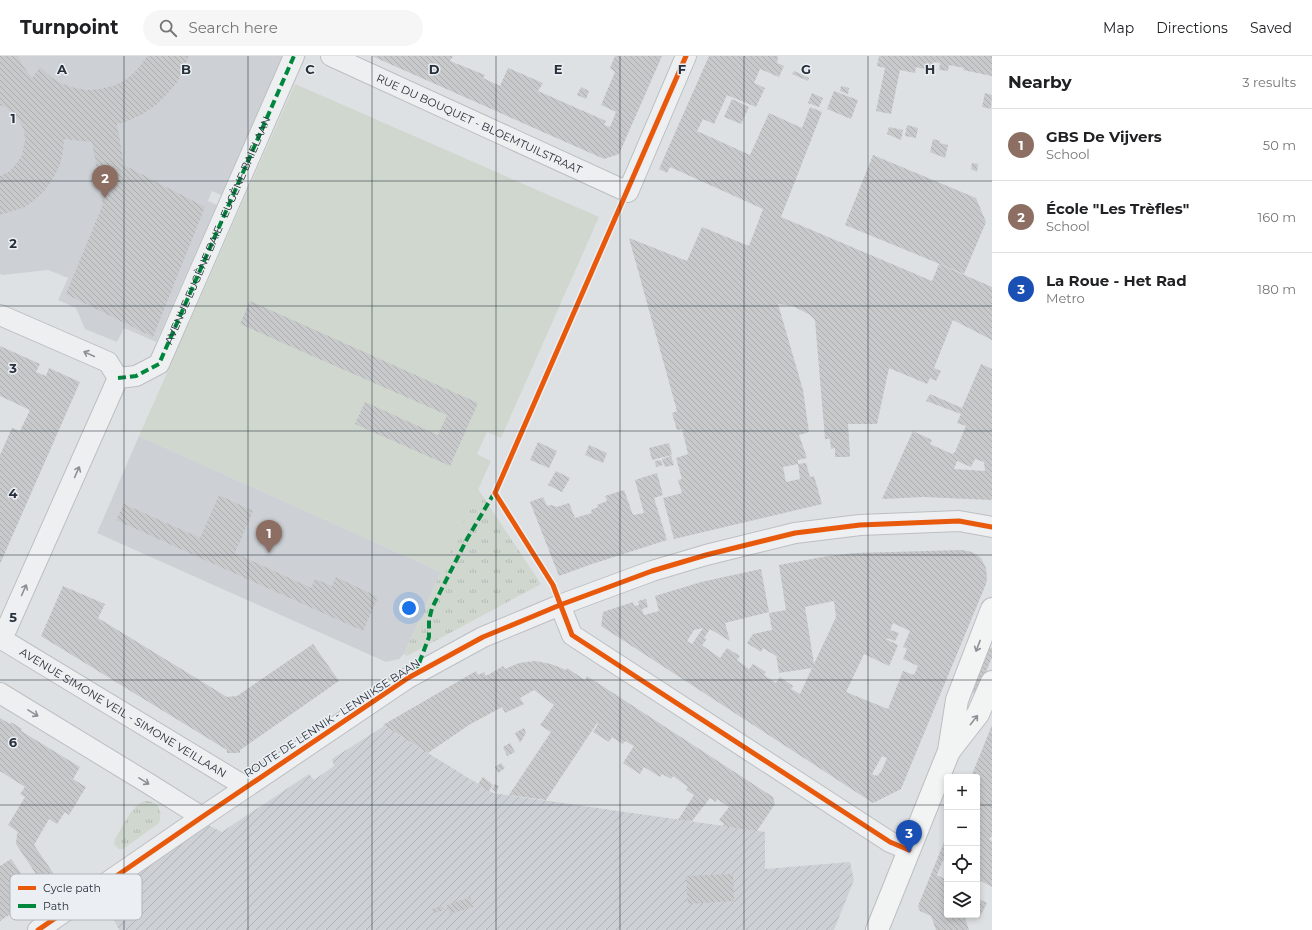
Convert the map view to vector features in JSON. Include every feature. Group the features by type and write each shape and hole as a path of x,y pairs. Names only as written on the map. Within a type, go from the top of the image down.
{"main road":[{"path":"881,927 909,850 949,751 957,700 992,609"},
{"path":"949,751 978,714 992,682"}],"street":[{"name":"AVENUE EUGÈNE BAIE - EUGÈNE BAIELAAN","path":"118,378 136,376 159,364 294,56"},
{"name":"RUE DU BOUQUET - BLOEMTUILSTRAAT","path":"331,56 628,192 686,56"},
{"path":"0,315 108,362 118,378 7,628 1,638"},
{"name":"ROUTE DE LENNIK - LENNIKSE BAAN","path":"119,874 408,678 482,637 560,604 652,571 706,555 795,533 860,525 959,520 992,527"},
{"path":"560,604 572,634 890,842 909,850"},
{"name":"AVENUE SIMONE VEIL - SIMONE VEILLAAN","path":"1,638 246,787"},
{"path":"0,693 202,817"},
{"name":"ROUTE DE LENNIK - LENNIKSE BAAN","path":"38,930 53,920"}],"shaded area":[{"path":"0,56 283,57 221,195 212,191 208,201 217,205 156,342 124,328 117,342 85,329 76,308 58,300 68,278 48,270 3,275 0,274"},
{"path":"139,436 441,572 404,654 399,659 386,662 97,533"},
{"path":"384,726 493,793 765,832 765,869 850,862 854,880 834,930 119,930 114,920 142,920 142,874 137,874 208,825 222,832 309,774 314,780 334,766 332,759"}],"green space":[{"path":"295,84 599,217 501,438 487,432 477,454 491,461 441,572 139,436"},
{"path":"478,489 541,584 407,656 404,654"},
{"path":"145,801 154,803 159,808 159,823 123,849 119,849 114,844 115,839 132,811 140,803"}],"building":[{"path":"0,56 18,56 32,78 40,67 52,78 63,84 87,90 113,86 125,80 135,72 147,56 189,56 178,81 156,105 143,114 117,124 124,165 205,207 153,337 66,294 103,204 92,142 64,139 60,165 46,189 25,207 0,215 0,176 10,171 17,163 22,155 25,140 24,130 20,122 7,108 0,105"},
{"path":"372,56 453,56 450,61 485,75 483,78 500,86 508,68 543,83 538,91 606,121 604,125 610,127 616,112 601,105 615,72 610,68 615,56 662,56 619,154 604,159"},
{"path":"709,56 778,56 777,63 784,66 779,77 760,69 754,83 765,88 756,107 727,95 714,124 703,119 697,131 750,155 769,113 802,128 810,107 822,112 781,217 932,281 939,264 992,287 992,340 953,320 934,368 941,371 936,381 930,378 927,384 889,368 877,424 848,424 850,455 849,457 835,457 835,448 831,449 830,439 825,439 815,320 810,315 793,306 778,304 803,390 809,432 799,435 807,458 798,460 798,464 806,463 810,477 814,476 822,504 674,539 663,498 682,493 678,480 682,479 676,458 688,454 682,429 677,430 672,413 677,411 629,238 687,261 702,227 749,246 763,209 670,167 667,173 659,169","holes":["798,464 800,479 786,482 783,467"]},
{"path":"879,56 992,56 992,76 963,70 964,68 949,65 948,71 939,70 940,63 934,62 932,71 916,67 915,73 900,70 891,114 876,111 885,68 877,66"},
{"path":"794,71 809,78 808,81 792,74"},
{"path":"841,86 849,88 848,94 840,91"},
{"path":"581,87 589,91 586,99 577,95"},
{"path":"834,91 858,100 851,119 827,109"},
{"path":"812,93 823,98 819,107 808,103"},
{"path":"985,93 992,95 991,109 982,107"},
{"path":"732,99 749,107 741,124 724,117"},
{"path":"907,125 918,128 916,138 905,136"},
{"path":"889,127 903,130 901,140 887,134"},
{"path":"933,139 940,141 939,143 948,145 945,158 930,152"},
{"path":"873,155 976,198 986,222 964,274 845,225"},
{"path":"972,163 978,164 977,172 971,169"},
{"path":"250,301 478,403 450,466 355,424 365,402 438,435 447,415 240,324"},
{"path":"0,346 40,364 36,372 46,376 49,368 80,382 0,564 0,455 12,428 20,431 30,410 0,396"},
{"path":"981,364 992,369 992,500 924,497 882,499 913,431 932,440 930,444 952,454 955,452 966,426 957,423 961,414 926,401 930,394 962,408","holes":["975,459 984,462 985,471 954,469 957,461 971,467"]},
{"path":"538,442 557,451 549,468 530,460"},
{"path":"669,443 672,455 652,460 649,448"},
{"path":"589,445 607,453 603,463 585,455"},
{"path":"671,456 674,465 665,467 662,459"},
{"path":"661,460 663,465 656,467 655,461"},
{"path":"556,471 570,478 562,492 548,485"},
{"path":"657,473 663,495 654,498 667,540 559,576 530,502 543,497 547,506 551,505 557,507 569,503 575,518 592,513 591,510 598,507 597,505 607,501 605,496 624,490 633,515 644,513 635,480"},
{"path":"219,495 253,511 235,553 311,588 315,579 332,586 336,577 378,597 363,631 116,520 124,504 200,538"},
{"path":"962,550 972,552 981,558 986,568 987,578 986,584 901,789 873,803 601,626 603,612 633,602 634,606 639,605 638,601 646,599 648,607 642,609 644,615 659,611 655,596 701,582 761,569 769,612 725,623 730,641 710,629 704,638 707,639 702,645 720,658 727,648 740,656 737,660 749,669 753,664 766,672 764,675 776,683 780,677 793,686 791,689 800,694 812,668 779,673 776,654 776,656 763,648 761,652 747,643 753,634 772,630 769,613 786,610 779,565 828,556 855,553","holes":["834,601 836,617 814,664 805,607","893,623 910,631 903,647 907,649 903,659 918,666 914,675 903,671 888,709 846,692 864,654 889,666 898,645 886,639 895,641 899,633 890,630","703,628 692,644 687,641 694,630","882,756 887,758 881,772 877,776 872,774"]},
{"path":"63,586 105,604 98,618 227,697 237,696 313,644 339,681 240,750 240,753 227,753 227,750 41,636"},
{"path":"986,646 992,648 992,657 977,694 969,691"},
{"path":"535,661 551,664 566,670 567,668 585,680 587,676 773,797 775,804 757,831 722,826 724,824 719,820 729,807 717,799 716,802 710,798 692,821 678,820 694,795 686,790 688,787 673,776 671,779 662,774 660,777 644,767 640,774 623,763 634,746 625,741 623,744 612,737 609,742 593,732 598,724 597,723 546,800 509,795 551,732 540,725 554,705 534,690 520,698 524,704 505,713 502,707 469,725 428,753 383,725 476,671 478,675 484,672 486,676 503,666 505,669 519,663"},
{"path":"0,718 10,724 11,722 22,729 21,731 80,767 73,779 86,787 69,815 65,812 57,824 49,819 34,845 54,874 36,874 16,844 18,832 8,825 25,797 20,794 25,787 0,771"},
{"path":"992,725 992,836 989,839 992,841 992,887 980,881 980,774 972,774"},
{"path":"524,728 526,733 520,743 515,733"},
{"path":"510,743 515,752 507,756 503,747"},
{"path":"501,763 505,768 498,773 495,767"},
{"path":"483,777 493,785 489,791 478,784"},
{"path":"495,784 499,786 496,792 492,789"},
{"path":"944,842 944,861 943,860 937,875 944,878 944,918 965,918 969,930 936,930 931,916 920,911 918,906"},
{"path":"11,859 22,874 10,874 10,914 0,921 0,866"},
{"path":"733,874 734,901 688,904 686,876"},
{"path":"470,897 473,907 450,914 447,905"},
{"path":"980,900 987,903 980,917"},
{"path":"442,906 444,910 434,913 432,909"}],"marked path":[{"path":"118,378 136,376 159,364 294,56"},
{"path":"415,674 429,637 429,620 432,608 467,539 496,490"}],"cycle path":[{"path":"686,56 495,493 553,585 572,635 890,842 909,850"},
{"path":"119,874 408,678 483,637 560,605 652,571 706,555 795,533 860,525 959,521 992,527"},
{"path":"38,930 53,920"}],"place":[{"name":"École \"Les Trèfles\"","path":"105,198"},
{"name":"GBS De Vijvers","path":"269,553"},
{"name":"La Roue - Het Rad","path":"909,853"}]}
